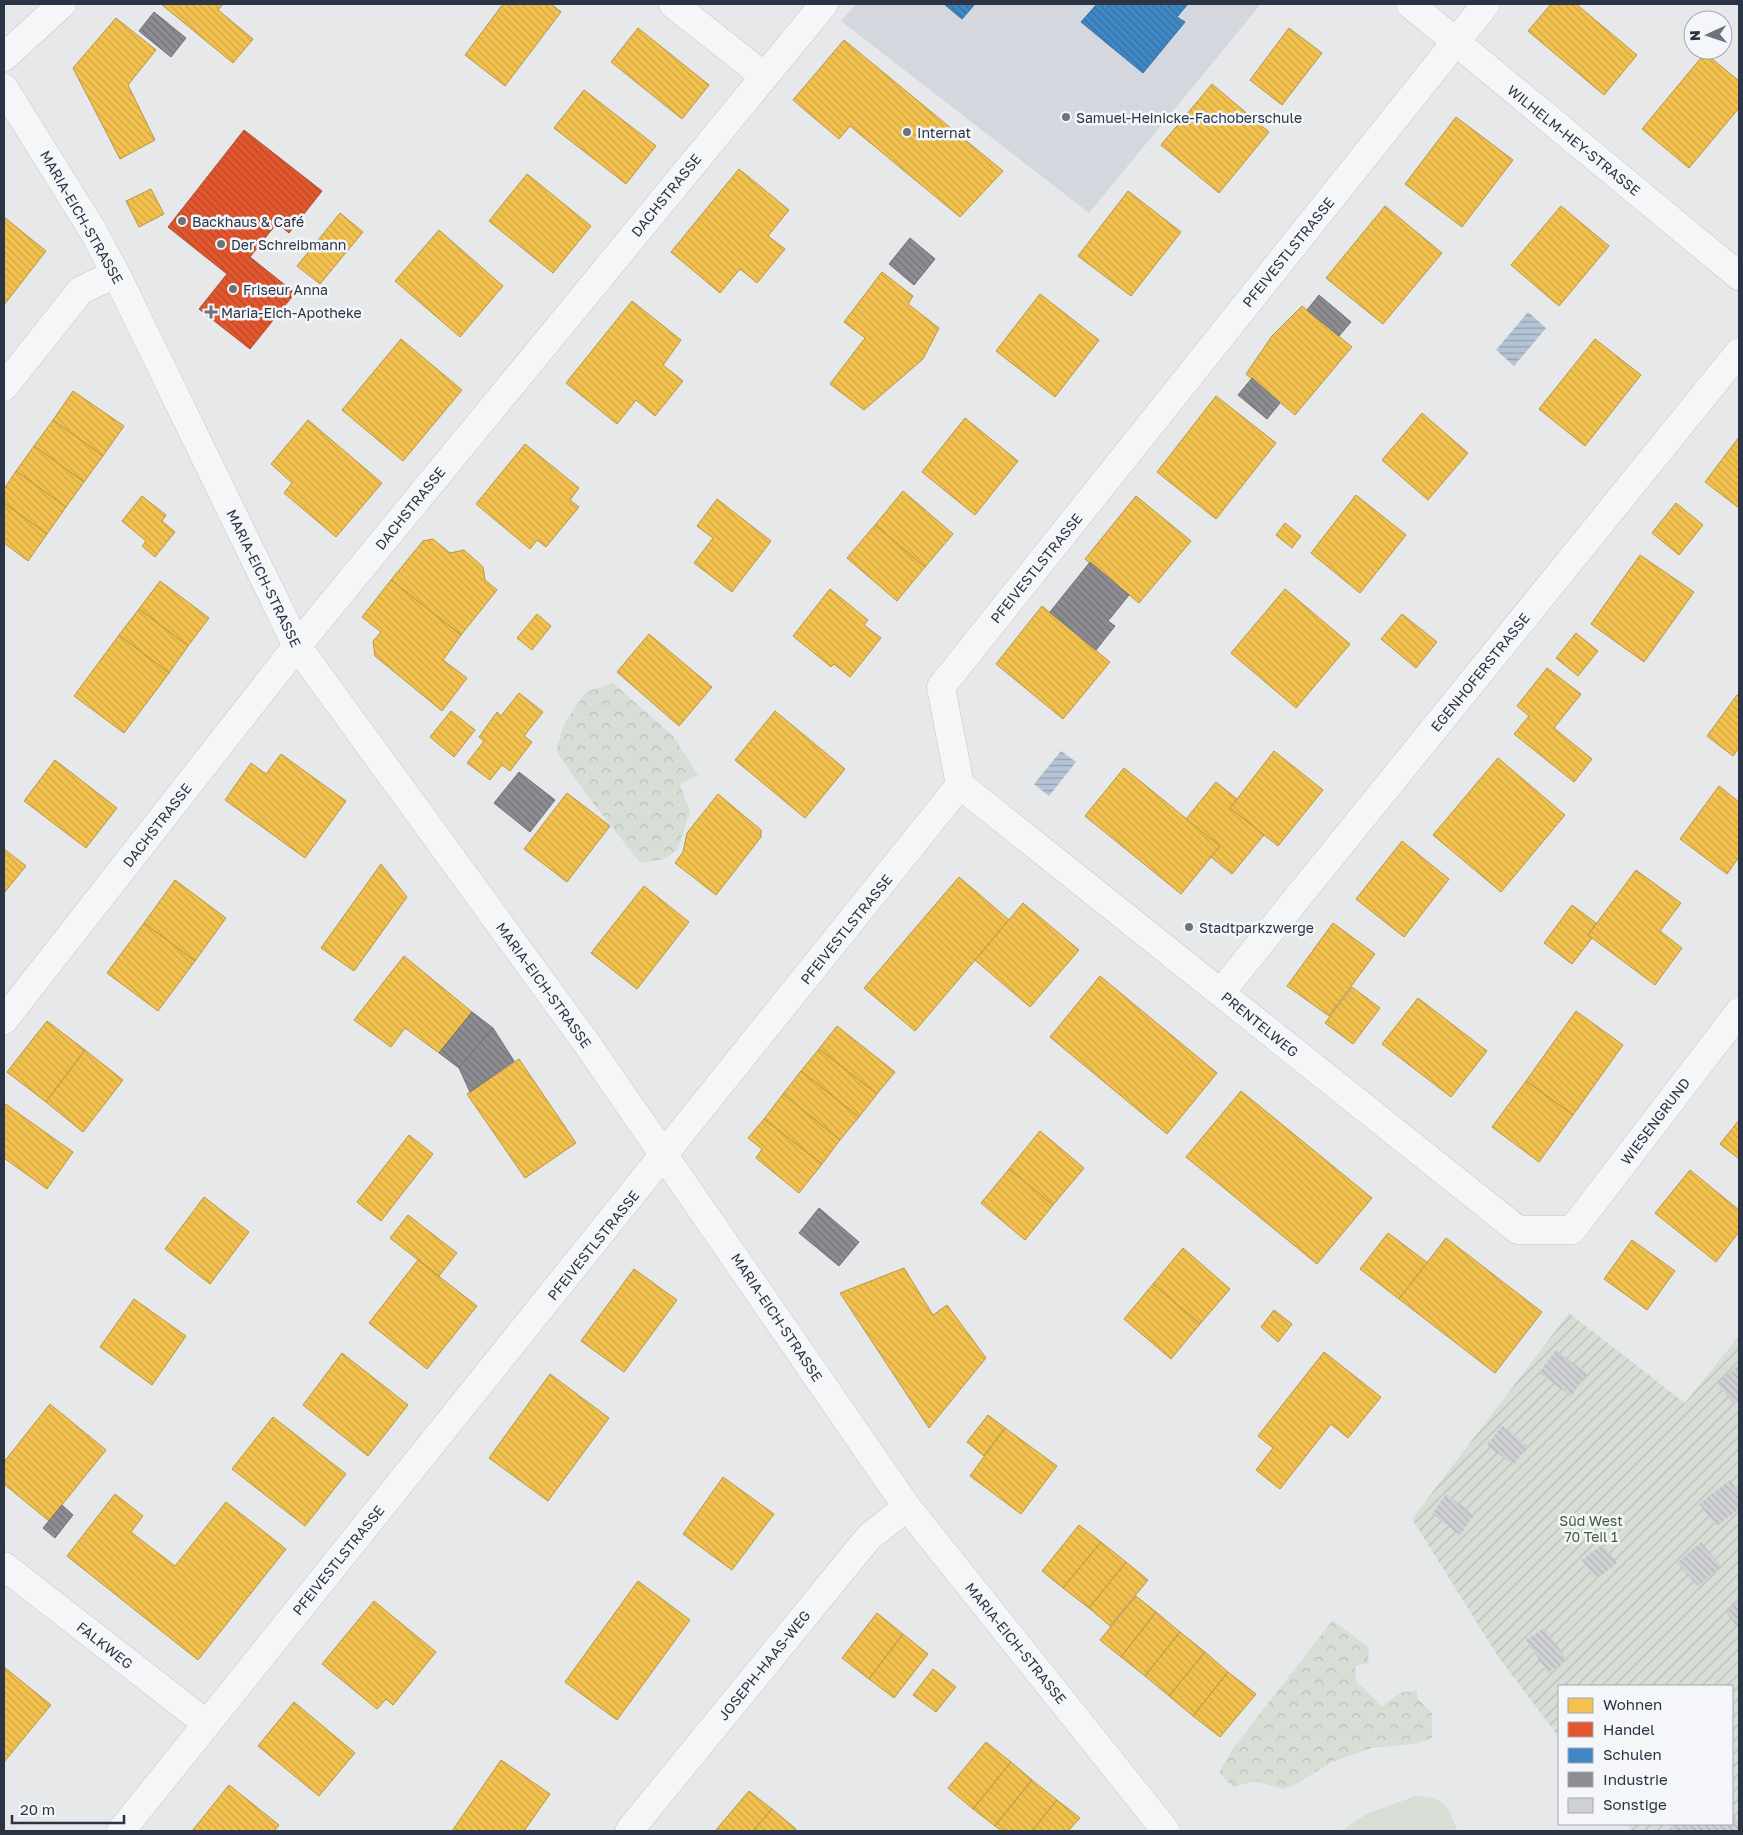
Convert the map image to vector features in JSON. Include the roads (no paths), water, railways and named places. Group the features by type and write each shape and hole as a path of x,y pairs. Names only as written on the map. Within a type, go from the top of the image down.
{"street":[{"path":"4,57 62,4"},
{"path":"673,4 764,76"},
{"name":"DACHSTRASSE","path":"4,1020 297,646 824,4"},
{"name":"WILHELM-HEY-STRASSE","path":"1410,4 1739,276"},
{"name":"PFEIVESTLSTRASSE","path":"121,1831 960,785 941,687 1486,4"},
{"name":"MARIA-EICH-STRASSE","path":"4,88 93,231 116,274 297,646 585,1041 665,1154 907,1507 1166,1831"},
{"path":"4,387 81,290 116,274"},
{"name":"EGENHOFERSTRASSE","path":"1221,992 1739,352"},
{"name":"PRENTELWEG","path":"960,785 1518,1230 1572,1230"},
{"name":"WIESENGRUND","path":"1572,1230 1739,1012"},
{"name":"JOSEPH-HAAS-WEG","path":"629,1831 869,1537 907,1507"},
{"name":"FALKWEG","path":"4,1566 206,1724"}],"water":[{"path":"1528,312 1546,328 1514,366 1496,350"},
{"path":"1061,751 1076,762 1049,796 1034,784"}],"place":[{"name":"Samuel-Heinicke-Fachoberschule","path":"1066,117"},
{"name":"Internat","path":"907,132"},
{"name":"Backhaus & Café","path":"182,221"},
{"name":"Der Schreibmann","path":"221,244"},
{"name":"Friseur Anna","path":"233,289"},
{"name":"Maria-Eich-Apotheke","path":"211,312"},
{"name":"Stadtparkzwerge","path":"1189,927"}],"park label":[{"name":"Süd West 70 Teil 1","path":"1591,1528"}]}
